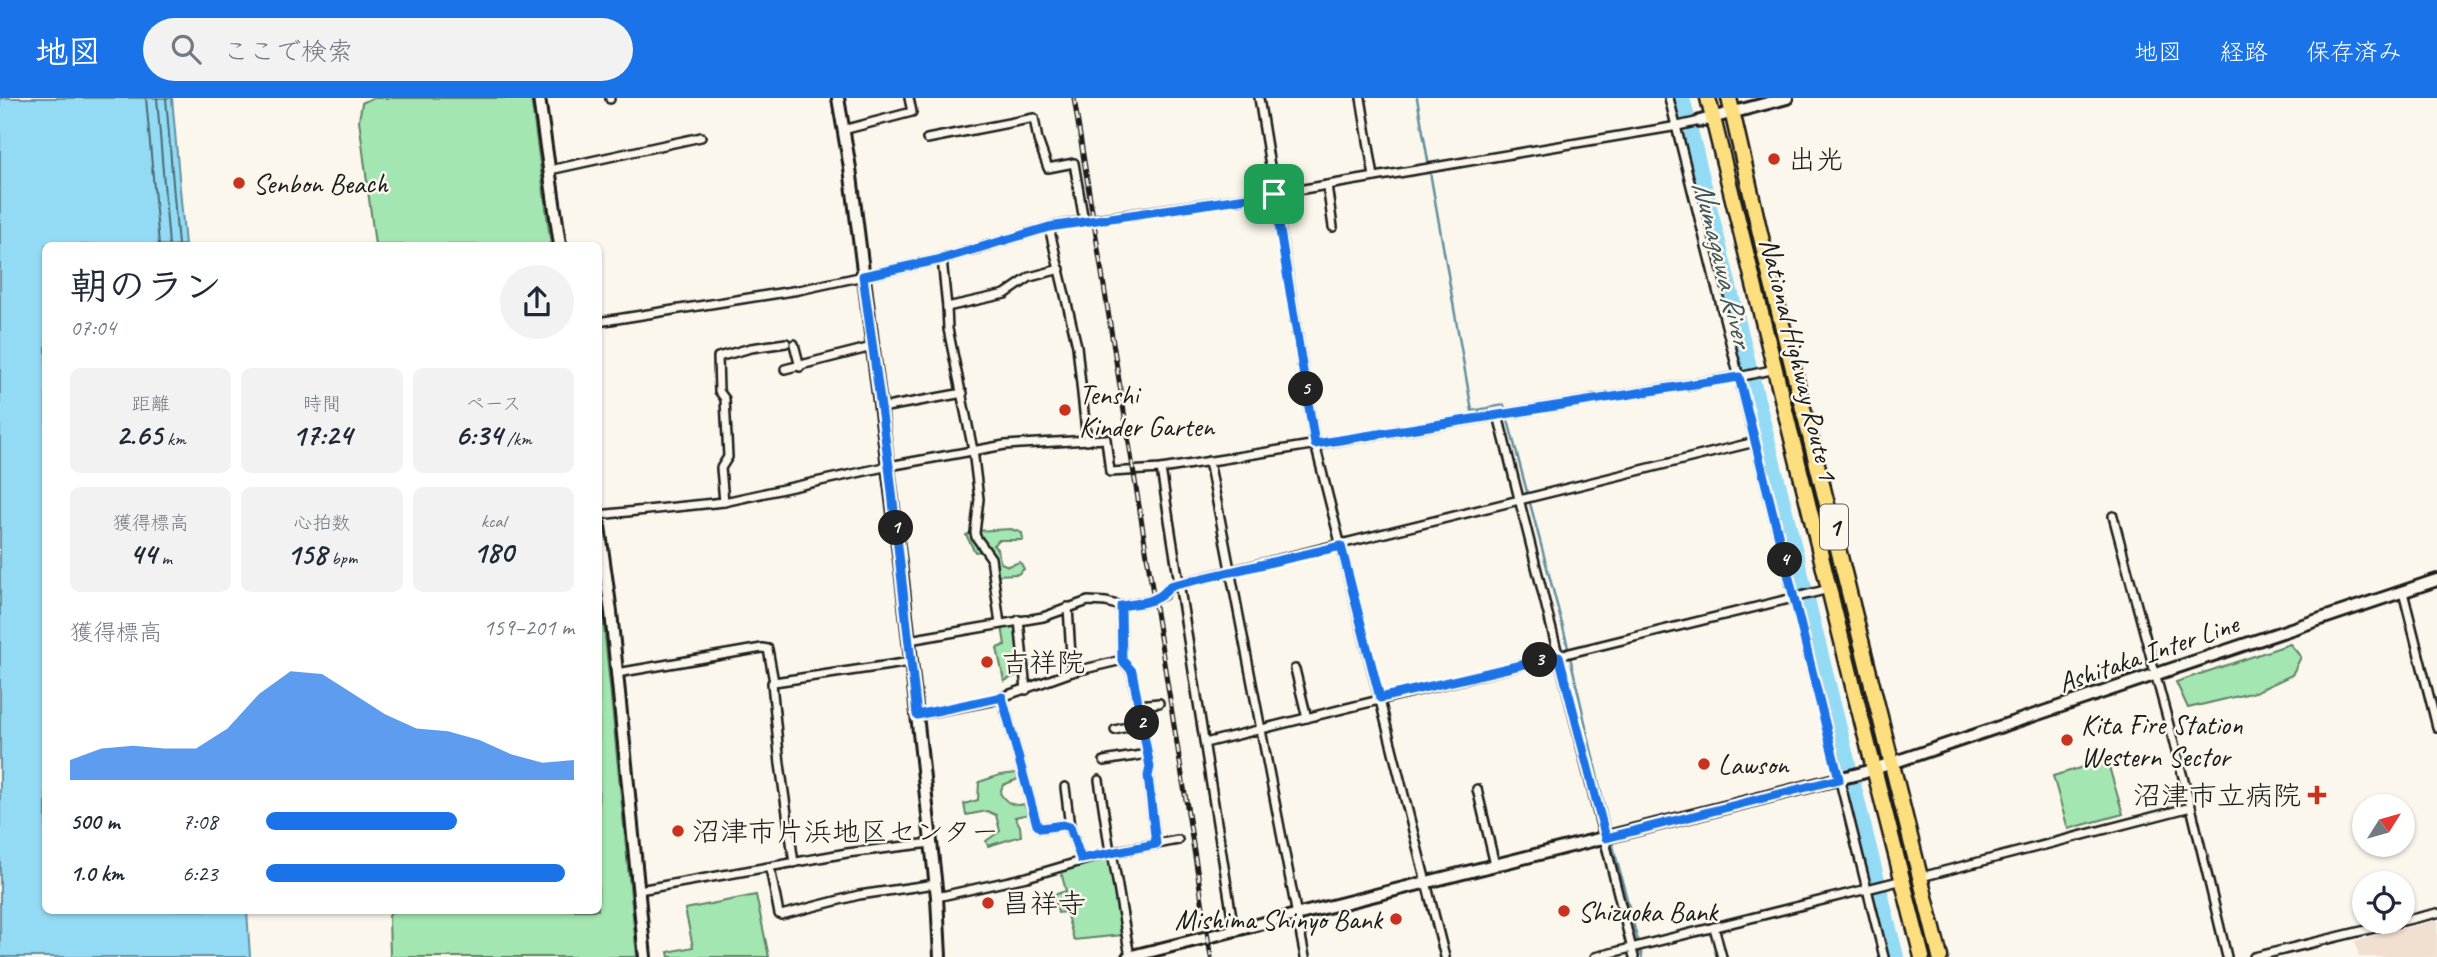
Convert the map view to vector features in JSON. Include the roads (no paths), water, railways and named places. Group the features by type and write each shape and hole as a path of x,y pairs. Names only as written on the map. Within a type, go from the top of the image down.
{"highway":[{"name":"National Highway Route 1","path":"1708,98 1706,119 1770,370 1830,588 1868,771 1898,881 1923,957"},
{"name":"National Highway Route 1","path":"1730,105 1940,957"}],"street":[{"path":"540,98 560,242"},
{"path":"838,98 889,466 936,884 940,957"},
{"path":"843,130 912,112 909,98"},
{"path":"1259,98 1315,444 1445,957"},
{"path":"1361,98 1374,177"},
{"path":"1669,98 1869,887 1884,957"},
{"path":"602,321 744,300 863,276 942,259 1049,227 1274,194 1677,127 1706,119 1730,105 1787,98"},
{"path":"927,139 1034,118 1048,168 1074,163 1084,221"},
{"path":"550,170 701,137"},
{"path":"1327,185 1333,227"},
{"path":"1049,227 1077,346 1087,441"},
{"path":"942,259 948,329 973,450 979,499 975,533 991,558 1000,624"},
{"path":"947,307 1005,293 1030,277 1060,269"},
{"path":"724,502 721,468 728,457 725,399 719,391 718,357 751,348 790,344 800,367"},
{"path":"785,369 872,347"},
{"path":"602,517 724,502 889,466 1017,444 1106,439 1110,472 1161,469 1741,377 1770,370"},
{"path":"881,408 962,393"},
{"path":"1498,415 1634,957"},
{"path":"909,640 1043,617 1088,601 1121,606 1154,599 1164,595 1170,586 1755,442"},
{"path":"1209,461 1306,957"},
{"path":"1161,469 1234,930"},
{"path":"2113,516 2157,674 2227,957"},
{"path":"602,550 645,957"},
{"name":"Ashitaka Inter Line","path":"1129,957 1868,771 2437,580"},
{"path":"1205,743 1830,588"},
{"path":"2403,592 2437,727"},
{"path":"1121,606 1122,660 1132,671 1139,705 1156,844"},
{"path":"1068,607 1072,672"},
{"path":"1019,620 1026,690"},
{"path":"617,673 768,649 771,655 780,764 794,863"},
{"path":"917,715 1002,697 1072,672 1122,660"},
{"path":"774,682 911,662"},
{"path":"1295,669 1307,718"},
{"path":"1002,697 1037,825 1041,828 1063,825 1070,827"},
{"path":"1139,705 1158,703"},
{"path":"1115,730 1142,723"},
{"path":"1104,761 1147,754"},
{"path":"1099,780 1129,957"},
{"path":"1065,787 1070,827 1081,859"},
{"path":"1478,789 1496,864"},
{"path":"1920,877 2191,807"},
{"path":"937,897 1027,877 1081,859 1178,840"},
{"path":"639,890 848,853 931,843"},
{"path":"770,868 781,915 859,895 936,884"},
{"path":"1595,957 1898,881"},
{"path":"2415,918 2437,913"},
{"path":"1714,927 1722,957"},
{"path":"2254,957 2352,934"}],"water":[{"path":"0,98 172,98 185,242 42,242 42,914 247,914 250,957 0,957"}],"waterway":[{"path":"1417,98 1472,411 1504,405 1566,639 1610,832"},
{"name":"Numagawa River","path":"1682,98 1896,957"},
{"path":"1611,838 1642,957"}],"railway":[{"path":"1074,98 1211,957"}],"place":[{"name":"出光","path":"1774,159"},
{"name":"Senbon Beach","path":"239,183"},
{"name":"Tenshi Kinder Garten","path":"1065,410"},
{"name":"吉祥院","path":"987,662"},
{"name":"Kita Fire Station Western Sector","path":"2067,740"},
{"name":"Lawson","path":"1704,764"},
{"name":"沼津市立病院","path":"2317,795"},
{"name":"沼津市片浜地区センター","path":"678,831"},
{"name":"昌祥寺","path":"988,903"},
{"name":"Shizuoka Bank","path":"1564,911"},
{"name":"Mishima Shinyo Bank","path":"1396,919"}]}
